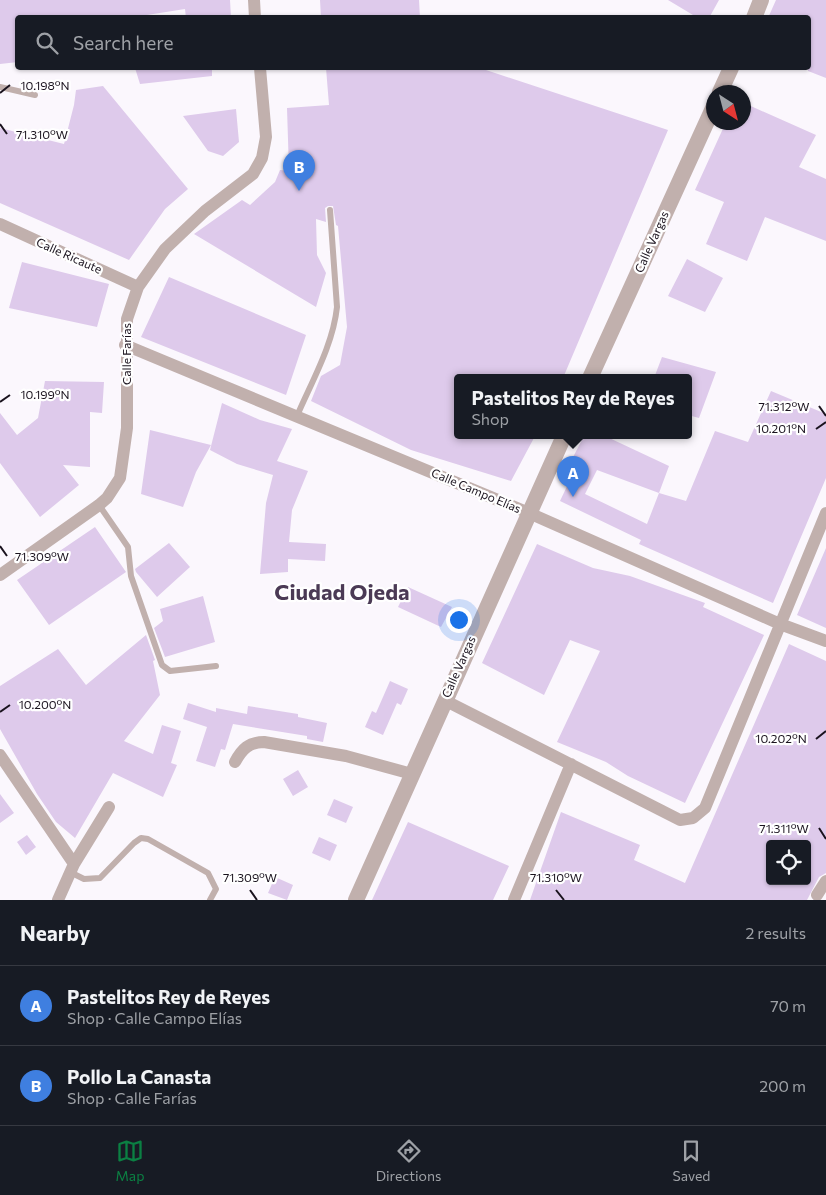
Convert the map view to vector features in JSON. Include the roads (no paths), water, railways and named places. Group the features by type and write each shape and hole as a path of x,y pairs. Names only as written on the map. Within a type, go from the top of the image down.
{"street":[{"path":"254,0 255,15"},
{"path":"755,15 762,0"},
{"name":"Calle Farías","path":"0,575 99,505 107,498 120,478 127,428 125,345 127,319 138,287 165,249 205,211 246,181 258,167 265,148 266,138 260,70"},
{"path":"723,85 730,70"},
{"name":"Calle Vargas","path":"592,374 706,124"},
{"name":"Calle Ricaute","path":"0,224 138,287"},
{"name":"Calle Campo Elías","path":"125,345 529,513 780,624 826,641"},
{"name":"Calle Vargas","path":"356,900 444,700 563,439"},
{"path":"444,700 680,820 693,818 705,808 826,513"},
{"path":"235,762 241,750 248,745 264,742 346,756 412,774"},
{"path":"0,755 72,868"},
{"path":"514,900 570,764"},
{"path":"58,900 72,868 109,807"},
{"path":"817,894 826,881"}],"lane":[{"path":"0,87 35,95"},
{"path":"297,416 331,339 336,322 337,307 330,210"},
{"path":"99,505 128,547 131,576 162,665 170,671 216,666"},
{"path":"72,868 84,879 100,878 134,843 142,838 148,839 208,873 216,889 210,900"}],"place":[{"name":"Pollo La Canasta","path":"299,191"},
{"name":"Pastelitos Rey de Reyes","path":"573,497"}],"district":[{"name":"Ciudad Ojeda","path":"342,592"}]}
